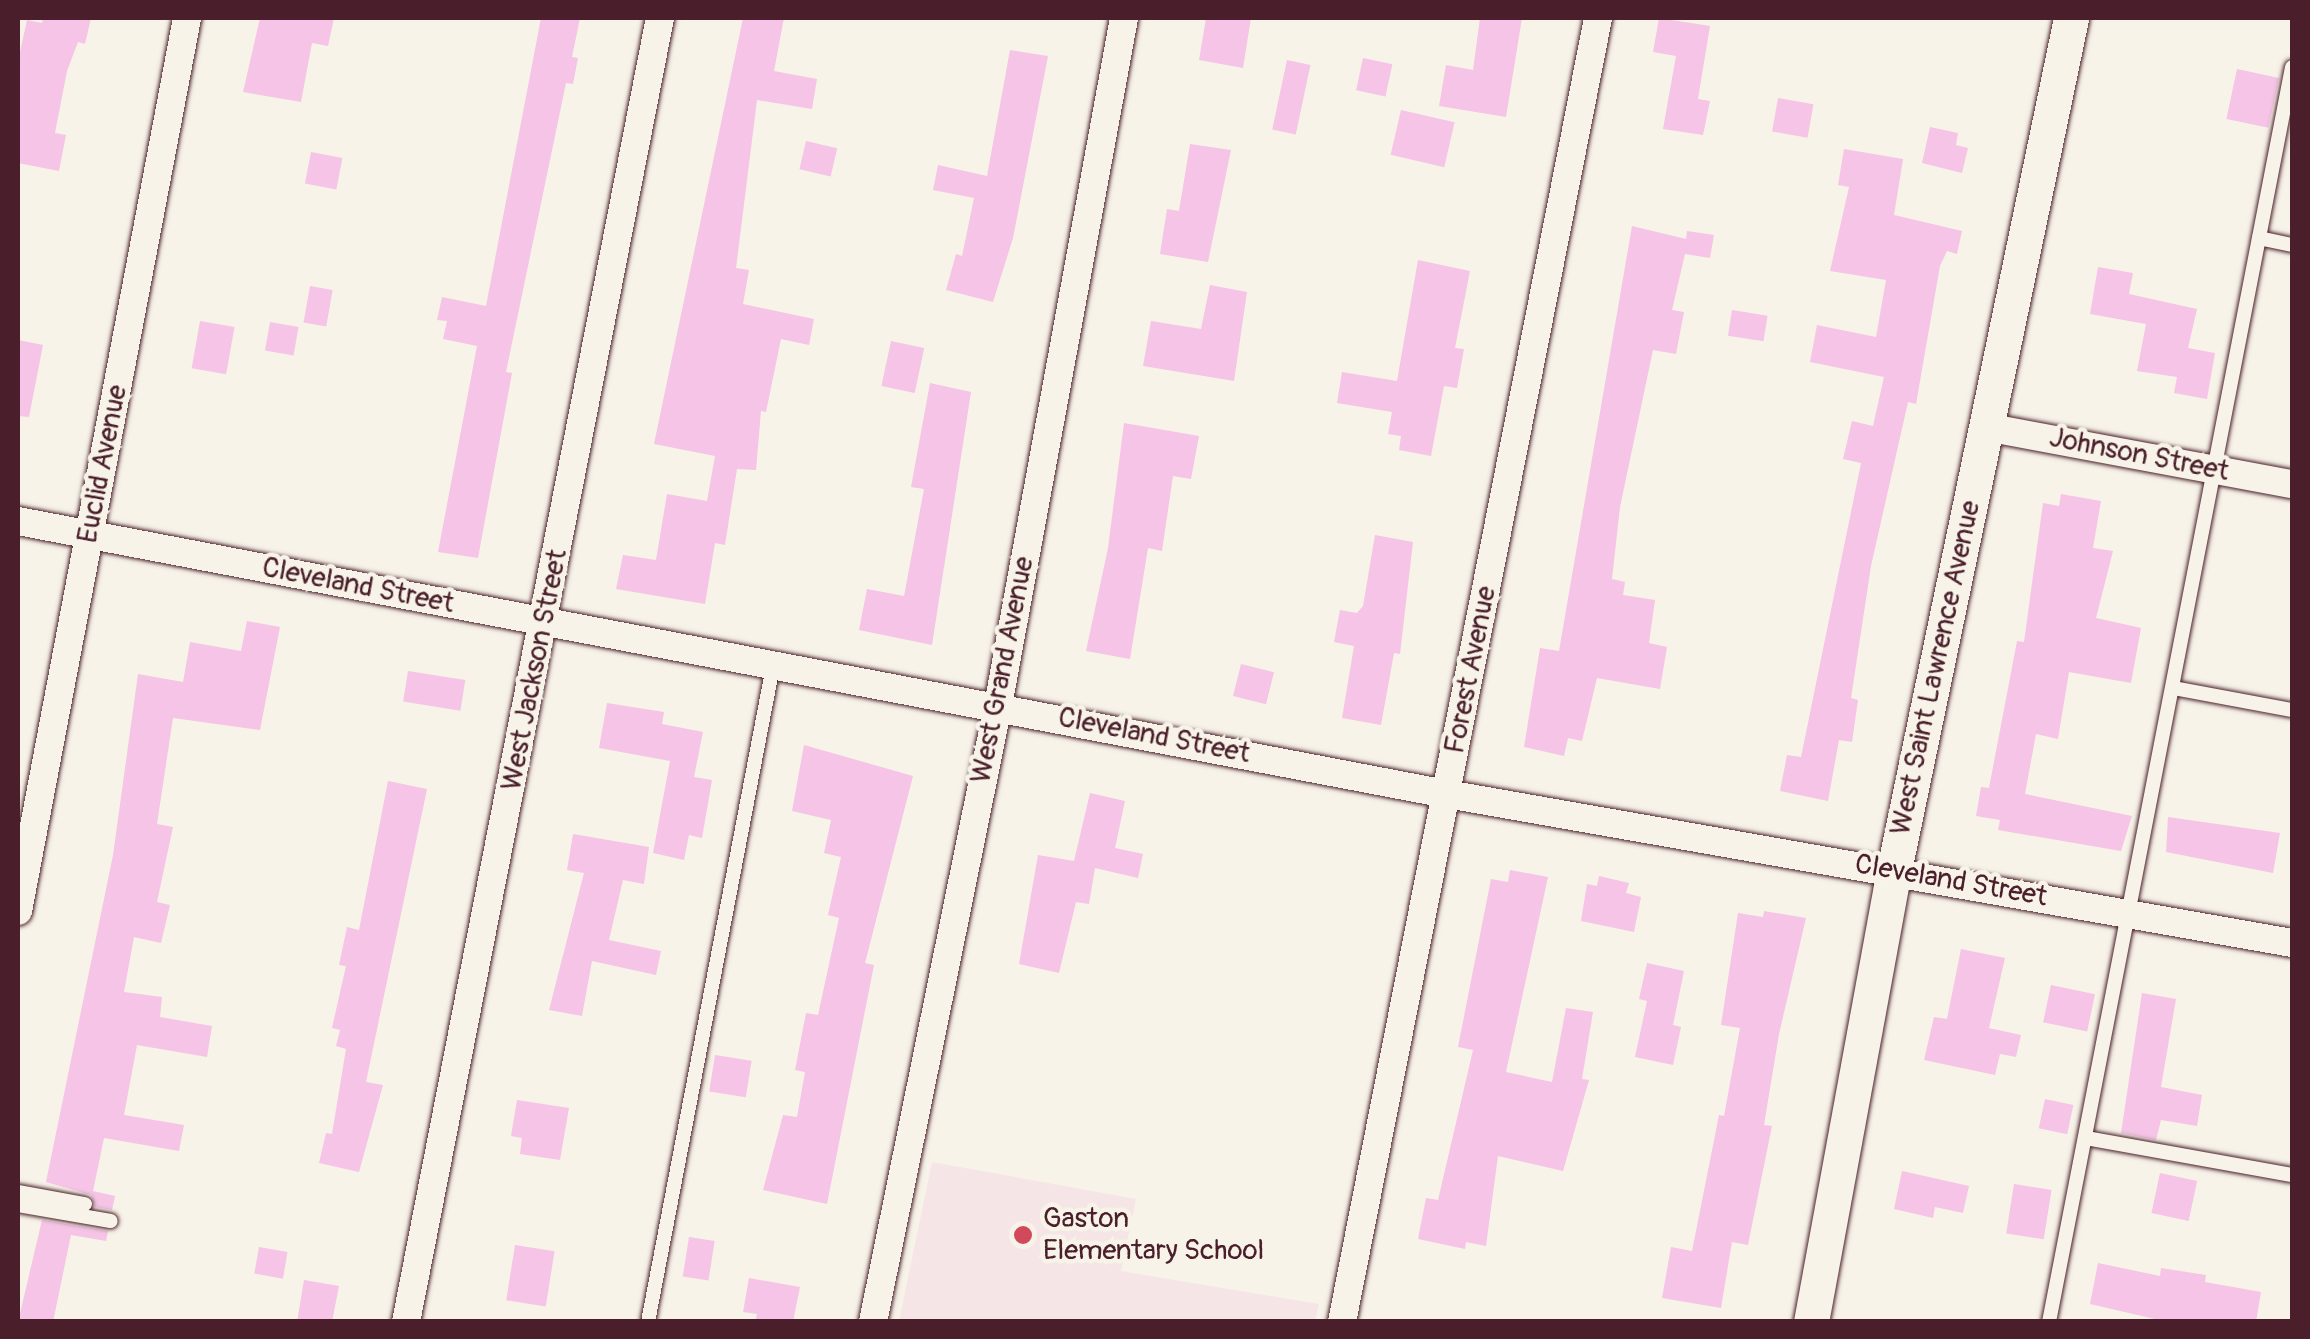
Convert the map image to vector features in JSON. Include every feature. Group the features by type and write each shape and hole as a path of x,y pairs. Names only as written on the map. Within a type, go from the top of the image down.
{"street":[{"name":"Euclid Avenue","path":"18,911 187,18"},
{"name":"West Jackson Street","path":"406,1322 660,18"},
{"name":"West Grand Avenue","path":"874,1322 998,706 1124,18"},
{"name":"Forest Avenue","path":"1342,1322 1598,18"},
{"name":"West Saint Lawrence Avenue","path":"1810,1322 1894,870 2071,18"},
{"name":"Johnson Street","path":"1986,426 2292,484"},
{"name":"Cleveland Street","path":"18,521 1447,794 2292,943"}],"lane":[{"path":"2049,1322 2292,67"},
{"path":"2259,238 2292,244"},
{"path":"648,1322 772,666"},
{"path":"2173,688 2292,710"},
{"path":"2086,1138 2292,1175"},
{"path":"18,1192 85,1204"},
{"path":"18,1205 111,1221"}],"shaded area":[{"name":"Gaston Elementary School","path":"932,1162 1136,1199 1121,1271 1319,1304 1315,1321 899,1321"}],"building":[{"path":"43,18 91,18 85,44 78,42 67,71 55,133 66,135 59,171 18,163 18,61 27,20 42,23"},
{"path":"260,18 334,18 328,46 312,43 301,102 243,92"},
{"path":"541,18 580,18 572,57 578,58 573,84 566,83 506,372 512,373 478,558 438,552 477,346 443,339 447,321 437,320 442,297 486,306"},
{"path":"743,18 784,18 774,71 817,79 812,109 757,100 736,268 749,270 743,304 814,319 809,345 781,339 766,412 761,411 756,470 737,469 725,545 715,543 705,604 616,589 623,555 656,560 667,494 707,501 715,456 654,444"},
{"path":"1206,18 1251,18 1243,68 1199,60"},
{"path":"1480,18 1522,18 1506,117 1439,106 1446,65 1473,70"},
{"path":"1659,18 1710,26 1698,99 1710,101 1703,135 1663,129 1676,56 1653,52"},
{"path":"1010,50 1048,56 1013,238 993,302 946,290 956,254 962,256 974,198 933,190 938,165 987,176"},
{"path":"1363,58 1392,64 1385,97 1356,90"},
{"path":"1287,60 1310,65 1296,134 1272,129"},
{"path":"2237,69 2279,78 2268,128 2226,119"},
{"path":"1778,98 1813,104 1808,138 1772,131"},
{"path":"1401,110 1455,122 1444,167 1391,155"},
{"path":"1930,127 1958,133 1956,145 1968,148 1962,173 1922,163"},
{"path":"806,141 837,148 831,176 799,169"},
{"path":"1190,144 1231,150 1208,262 1160,254 1167,209 1179,211"},
{"path":"1844,149 1903,159 1894,215 1962,231 1957,254 1947,251 1940,266 1916,404 1908,402 1871,566 1851,698 1858,700 1852,742 1839,740 1828,801 1780,791 1787,755 1801,757 1861,463 1843,459 1852,421 1873,426 1884,377 1810,362 1817,325 1876,337 1886,280 1830,271 1849,187 1838,185"},
{"path":"311,152 342,158 336,190 305,183"},
{"path":"1632,226 1686,239 1687,231 1714,235 1710,258 1685,254 1672,310 1684,312 1676,354 1653,350 1620,507 1612,579 1625,582 1623,595 1655,600 1649,643 1667,647 1660,689 1597,678 1582,741 1568,738 1564,756 1524,747 1540,648 1559,651"},
{"path":"1418,260 1470,271 1455,348 1464,349 1457,388 1444,386 1431,456 1399,450 1401,436 1388,434 1392,412 1337,403 1342,372 1397,381"},
{"path":"2098,267 2133,273 2129,294 2197,309 2188,348 2215,353 2207,399 2174,393 2177,377 2137,371 2146,324 2090,314"},
{"path":"1210,285 1247,292 1234,381 1143,366 1151,321 1201,329"},
{"path":"310,286 333,290 326,326 304,322"},
{"path":"1732,310 1768,316 1763,341 1728,336"},
{"path":"200,321 234,327 226,374 192,368"},
{"path":"270,322 299,327 294,356 265,351"},
{"path":"18,340 43,345 29,417 18,416"},
{"path":"891,341 924,348 915,393 881,386"},
{"path":"930,383 971,392 932,645 859,630 867,589 904,596 924,489 911,487"},
{"path":"1124,423 1199,436 1191,479 1173,476 1162,551 1148,548 1130,659 1086,651 1108,548"},
{"path":"2061,494 2101,501 2093,548 2113,551 2096,618 2141,628 2131,683 2069,672 2058,739 2036,734 2025,794 2132,816 2121,851 1998,830 2000,820 1976,816 1981,787 1989,788 2017,641 2024,642 2043,503 2059,506"},
{"path":"1375,535 1413,542 1400,654 1394,653 1381,725 1342,718 1354,646 1334,642 1340,610 1357,613 1363,606"},
{"path":"247,621 280,627 260,730 173,718 157,824 173,827 157,902 170,905 161,943 134,937 124,992 162,997 160,1017 212,1026 207,1057 137,1045 124,1115 184,1125 179,1151 104,1138 93,1191 115,1196 112,1210 95,1207 91,1195 46,1182 113,855 138,674 183,682 190,642 241,651"},
{"path":"1241,664 1274,672 1266,704 1233,696"},
{"path":"408,671 465,680 460,711 403,702"},
{"path":"607,703 664,712 662,724 703,732 694,777 712,780 702,838 689,835 684,860 653,853 670,761 599,748"},
{"path":"804,745 913,776 865,963 874,965 827,1204 763,1190 783,1115 797,1117 805,1072 795,1070 806,1013 818,1015 839,918 828,915 841,857 824,853 831,820 792,811"},
{"path":"388,781 427,789 366,1082 383,1085 359,1172 319,1163 326,1133 332,1134 346,1049 336,1046 340,1030 332,1028 346,966 339,965 347,927 359,930"},
{"path":"1090,793 1125,801 1115,848 1143,854 1138,878 1095,868 1089,904 1076,902 1059,973 1019,964 1038,855 1074,861"},
{"path":"2168,817 2280,833 2273,873 2166,852"},
{"path":"573,834 649,847 644,884 623,880 609,940 661,951 656,975 592,961 582,1016 549,1010 584,873 567,870"},
{"path":"1510,870 1548,877 1506,1072 1552,1082 1566,1008 1593,1012 1582,1079 1589,1080 1563,1171 1498,1156 1486,1246 1466,1242 1465,1249 1418,1239 1426,1198 1438,1200 1473,1050 1458,1047 1491,879 1508,882"},
{"path":"1599,876 1629,883 1626,893 1641,897 1634,932 1581,921 1587,884 1597,886"},
{"path":"1764,911 1806,918 1779,1034 1764,1125 1772,1126 1748,1245 1732,1242 1721,1308 1662,1298 1671,1247 1692,1251 1719,1115 1724,1116 1740,1028 1721,1025 1738,913 1763,917"},
{"path":"1961,949 2005,958 1989,1028 2021,1035 2016,1057 2000,1054 1995,1075 1924,1060 1934,1017 1947,1019"},
{"path":"1647,963 1684,971 1673,1025 1681,1027 1673,1065 1635,1057 1647,1001 1639,999"},
{"path":"2051,985 2095,994 2087,1032 2043,1022"},
{"path":"2142,993 2176,999 2161,1087 2202,1095 2197,1126 2161,1120 2156,1140 2121,1133"},
{"path":"715,1055 752,1061 746,1097 709,1092"},
{"path":"2045,1099 2073,1105 2067,1134 2039,1128"},
{"path":"517,1100 569,1108 560,1160 520,1154 522,1138 511,1136"},
{"path":"1902,1171 1969,1186 1963,1213 1935,1207 1933,1218 1894,1209"},
{"path":"2160,1173 2197,1181 2189,1221 2151,1213"},
{"path":"2014,1184 2052,1190 2044,1239 2006,1233"},
{"path":"42,1220 108,1231 106,1241 71,1235 53,1322 18,1322"},
{"path":"689,1237 715,1241 708,1281 683,1277"},
{"path":"515,1245 555,1251 546,1307 506,1300"},
{"path":"259,1247 288,1252 283,1279 254,1274"},
{"path":"2098,1263 2160,1276 2161,1268 2206,1275 2205,1282 2261,1292 2256,1322 2168,1322 2090,1304"},
{"path":"749,1278 800,1287 793,1322 755,1322 757,1314 743,1312"},
{"path":"304,1280 339,1286 332,1322 297,1322"}],"place":[{"name":"Gaston Elementary School","path":"1023,1235"}]}
